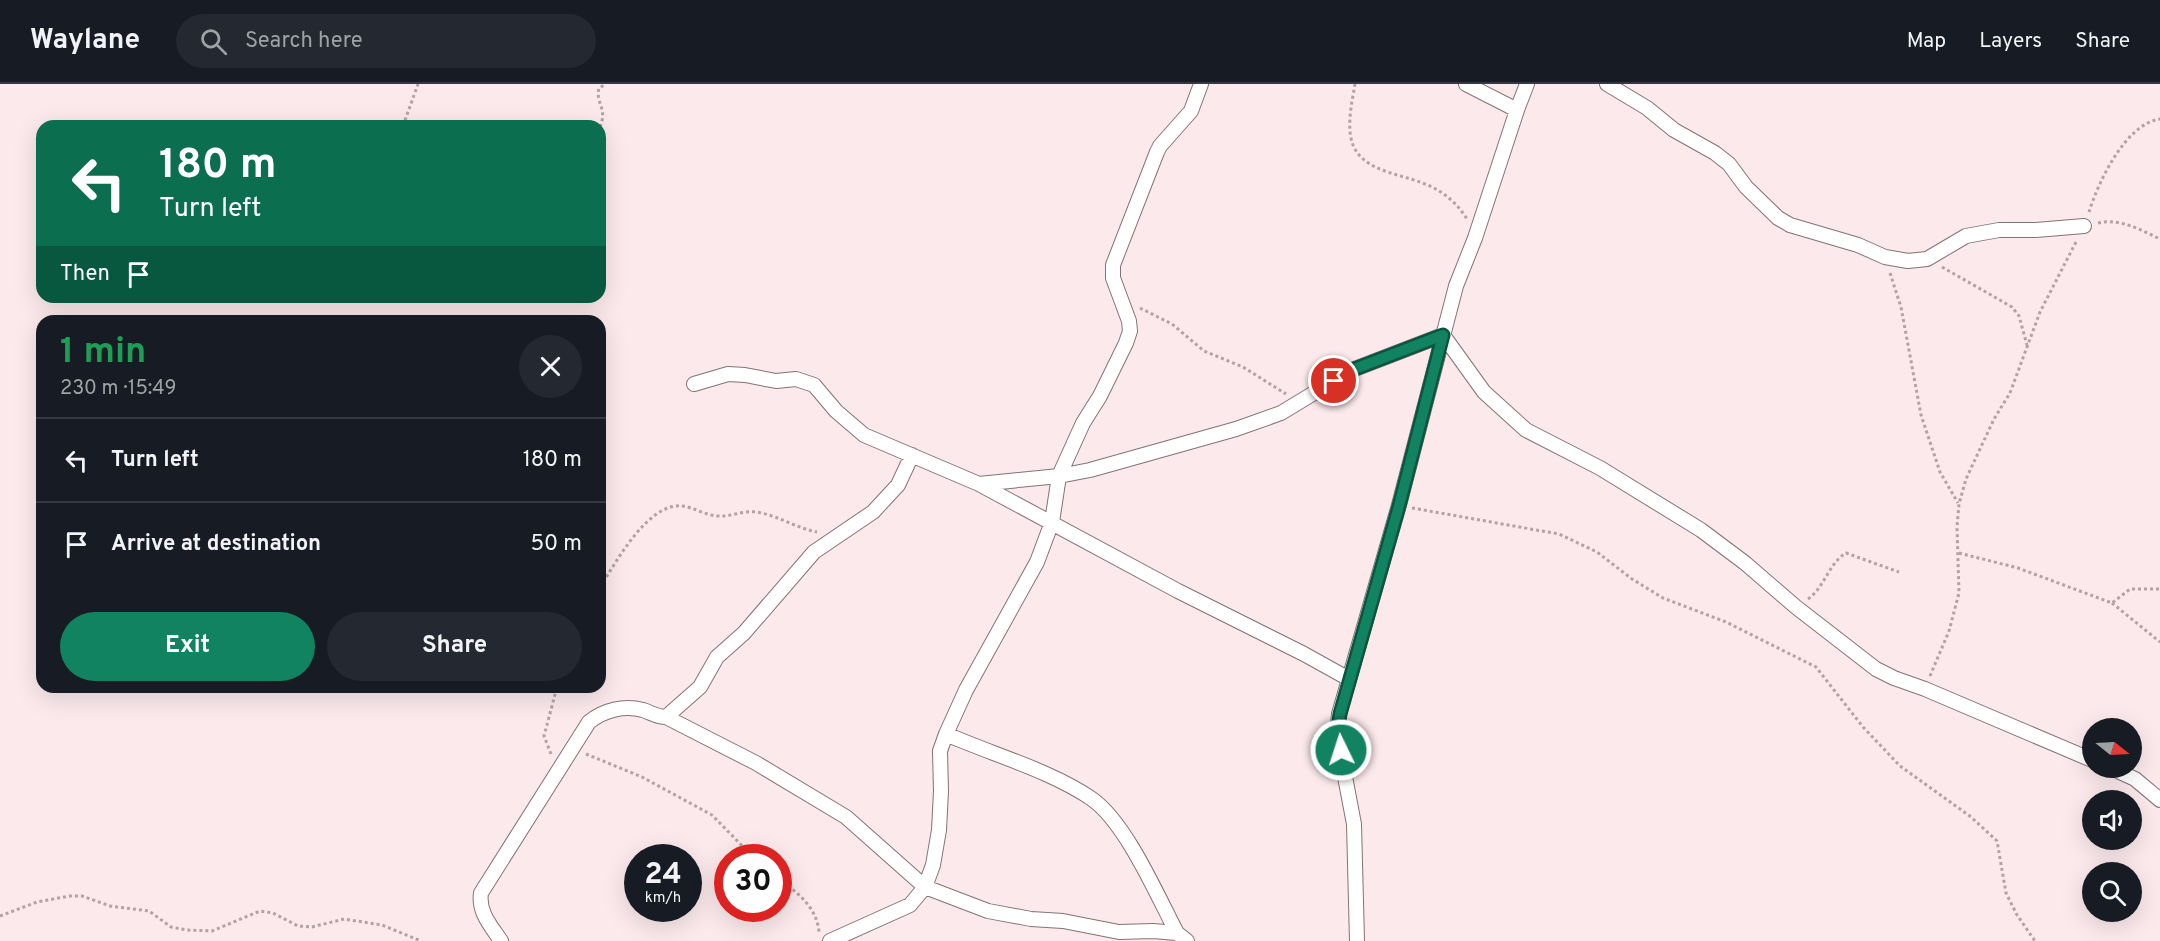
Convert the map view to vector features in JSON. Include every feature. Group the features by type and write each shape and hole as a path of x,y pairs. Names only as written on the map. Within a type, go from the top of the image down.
{"street":[{"path":"830,941 910,905 925,887 933,865 939,830 940,751 966,690 1037,561 1052,522 1059,476 1083,423 1100,396 1126,343 1130,331 1129,321 1113,278 1113,265 1157,152 1191,111 1201,84"},
{"path":"1466,84 1517,110"},
{"path":"1357,941 1354,824 1337,735 1340,714 1399,506 1456,286 1475,238 1527,84"},
{"path":"1607,84 1647,108 1674,130 1715,153 1729,164 1746,187 1778,218 1790,225 1858,245 1885,257 1908,261 1927,259 1966,236 1998,230 2084,226"},
{"path":"979,484 1059,476 1141,457 1236,429 1299,403 1352,370 1443,335"},
{"path":"1443,335 1484,392 1526,430 1600,468 1701,530 1876,669 2082,756"},
{"path":"694,384 728,374 776,381 803,380 814,385 836,411 864,435 979,484 1168,586 1349,679"},
{"path":"666,717 700,687 717,657 744,633 814,552 873,512 898,485 912,455"},
{"path":"501,941 483,912 480,902 481,893 589,722 609,710 631,708 666,717 756,763 846,817 925,887 988,911 1031,919 1063,921 1119,932 1153,931 1182,937"},
{"path":"946,734 1068,785 1093,800 1122,831 1182,937"},
{"path":"2133,778 2160,800"}],"path":[{"path":"405,120 418,84"},
{"path":"603,120 597,93 599,88 606,84"},
{"path":"1355,84 1350,131 1358,153 1372,165 1426,184 1447,195 1460,207 1475,238"},
{"path":"1925,689 1949,631 1959,593 1959,504 1966,479 1994,419 2010,393 2040,312 2084,226 2095,192 2111,162 2142,126 2160,119"},
{"path":"2084,226 2107,221 2130,226 2160,239"},
{"path":"1885,257 1901,307 1921,415 1940,472 1959,504"},
{"path":"1927,259 2012,307 2019,316 2027,347"},
{"path":"1120,298 1172,324 1204,351 1243,367 1299,403"},
{"path":"606,578 645,524 652,516 667,508 682,506 718,517 754,511 807,530 837,536"},
{"path":"1399,506 1560,534 1597,552 1632,579 1663,598 1726,622 1816,666 1863,727 1900,766 1971,817 1997,841 2006,893 2017,915 2036,941"},
{"path":"1796,607 1812,597 1839,558 1846,553 1899,572"},
{"path":"1959,553 2018,568 2112,603 2160,642"},
{"path":"2112,603 2130,590 2160,589"},
{"path":"555,693 544,736 546,745 559,768"},
{"path":"571,748 642,777 712,815 740,844"},
{"path":"792,889 813,910 819,925 820,941"},
{"path":"0,916 37,902 82,896 110,906 149,911 171,927 187,930 212,931 260,911 273,913 298,926 312,927 344,919 382,925 421,941"}],"route":[{"path":"1334,381 1352,370 1443,335 1399,506 1340,714 1337,735 1341,750"}]}
